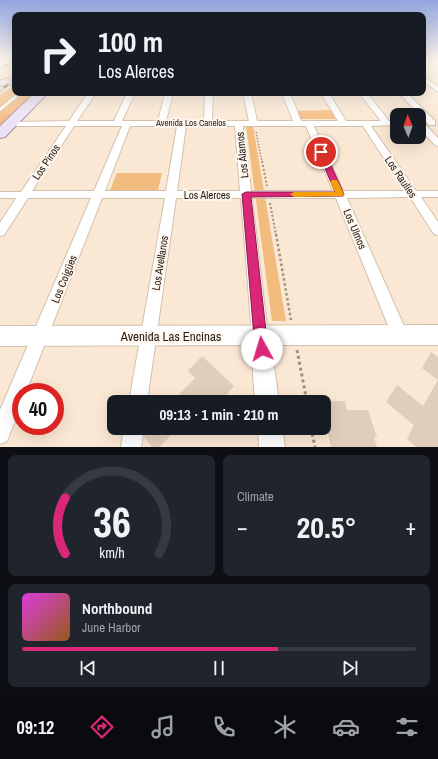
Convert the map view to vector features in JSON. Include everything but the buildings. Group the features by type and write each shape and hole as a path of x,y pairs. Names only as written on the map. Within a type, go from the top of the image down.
{"main road":[{"path":"0,134 39,96"}],"street":[{"path":"428,82 438,90"},
{"name":"Los Pinos","path":"0,232 90,96"},
{"name":"Los Coigües","path":"0,434 98,195 130,96"},
{"path":"162,124 169,96"},
{"path":"208,123 209,96"},
{"path":"248,96 253,123"},
{"name":"Los Ulmos","path":"288,96 340,194 400,335"},
{"path":"327,96 343,123"},
{"path":"365,96 387,123"},
{"path":"406,96 435,123"},
{"name":"Los Avellanos","path":"139,395 182,123"},
{"name":"Los Álamos","path":"239,123 266,395"},
{"name":"Los Raulíes","path":"365,123 438,231"},
{"name":"Avenida Los Canelos","path":"10,124 387,123"},
{"path":"426,130 438,143"},
{"name":"Los Alerces","path":"0,195 438,194"},
{"name":"Avenida Las Encinas","path":"0,336 438,335"},
{"path":"131,447 133,435"},
{"path":"271,435 272,447"}],"lane":[{"path":"0,106 12,96"},
{"path":"0,110 16,96"}],"path":[{"path":"253,123 255,126 306,395"},
{"path":"313,435 315,447"}],"shaded area":[{"path":"12,86 12,96 35,96 0,131 0,95"},
{"path":"333,110 338,119 299,119 296,111"},
{"path":"246,126 253,126 286,321 272,321"},
{"path":"117,173 162,173 158,190 110,190"}],"railway":[{"path":"0,91 11,82"}],"slow traffic":[{"path":"294,194 340,194 334,182"}],"route":[{"path":"262,349 246,194 340,194 321,152"}]}
